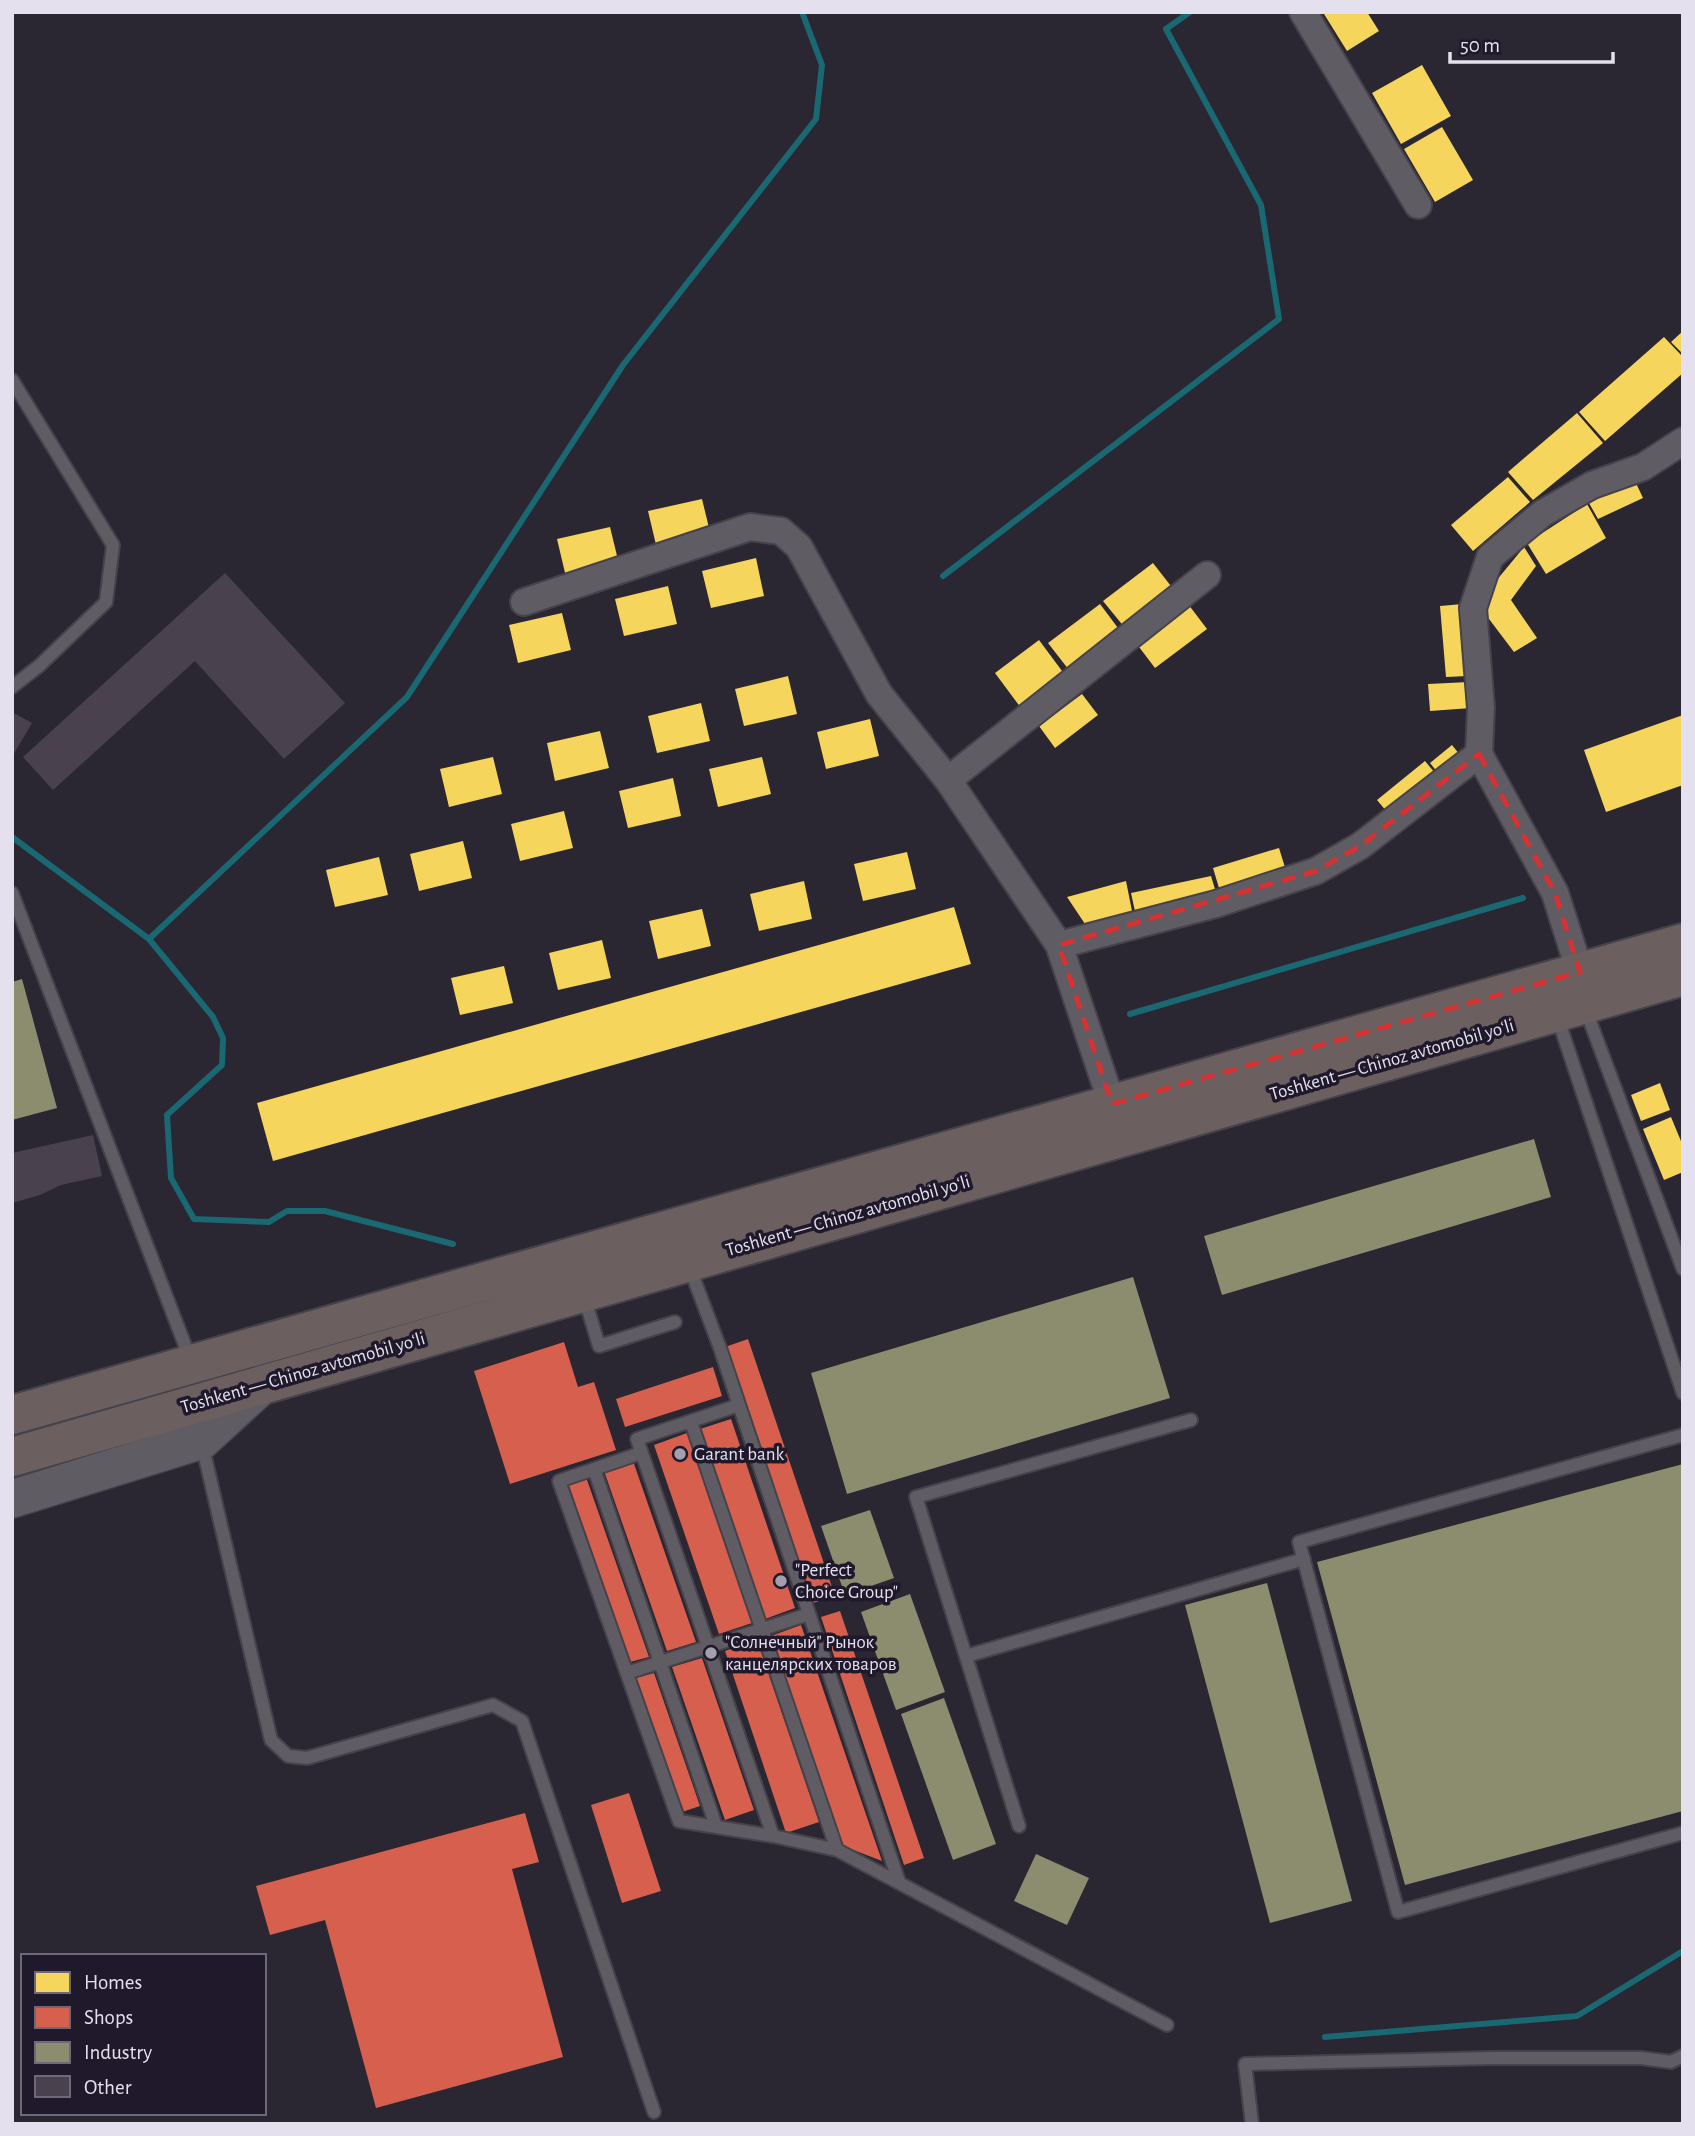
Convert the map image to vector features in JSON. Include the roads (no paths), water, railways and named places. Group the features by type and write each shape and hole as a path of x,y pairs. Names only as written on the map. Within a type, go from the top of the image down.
{"highway":[{"name":"Toshkent — Chinoz avtomobil yoʻli","path":"12,1457 583,1293 1573,996 1683,943"},
{"name":"Toshkent — Chinoz avtomobil yoʻli","path":"12,1415 1112,1104 1573,996 1683,976"}],"street":[{"path":"1303,12 1418,205"},
{"path":"1573,996 1555,893 1479,754 1481,708 1473,608 1490,557 1543,513 1592,485 1643,467 1683,441"},
{"path":"524,602 750,527 781,531 799,547 879,694 948,780 1059,945 1112,1104"},
{"path":"948,780 1207,575"},
{"path":"1059,945 1216,904 1316,871 1360,846 1479,754"},
{"path":"12,1499 202,1440 262,1385"}],"lane":[{"path":"12,380 113,545 106,602 39,666 12,687"},
{"path":"12,892 193,1364"},
{"path":"1573,996 1683,1269"},
{"path":"1573,996 1683,1393"},
{"path":"687,1262 712,1324 899,1882"},
{"path":"583,1293 599,1346 675,1322"},
{"path":"739,1405 637,1439 773,1836"},
{"path":"1019,1826 916,1497 1191,1420"},
{"path":"691,1422 837,1850"},
{"path":"1683,1435 1299,1542 1398,1912 1683,1833"},
{"path":"202,1440 271,1740 288,1756 307,1758 493,1705 522,1721 654,2112"},
{"path":"641,1453 559,1481 679,1821 773,1836 837,1850 1167,2025"},
{"path":"594,1469 716,1826"},
{"path":"966,1656 1304,1559"},
{"path":"627,1674 809,1614"},
{"path":"1252,2124 1245,2064 1491,2058 1641,2058 1671,2062 1683,2056"}],"waterway":[{"path":"149,939 407,697 623,365 816,119 822,65 802,12"},
{"path":"943,576 1279,319 1261,205 1166,29 1190,12"},
{"path":"12,837 149,939 213,1017 223,1038 222,1065 167,1115 171,1178 194,1219 269,1222 287,1211 325,1211 453,1244"},
{"path":"1130,1014 1523,898"},
{"path":"1325,2037 1577,2016 1683,1951"}],"place":[{"name":"Garant bank","path":"680,1454"},
{"name":"\"Perfect Choice Group\"","path":"781,1581"},
{"name":"\"Солнечный\" Рынок канцелярских товаров","path":"711,1653"}]}
